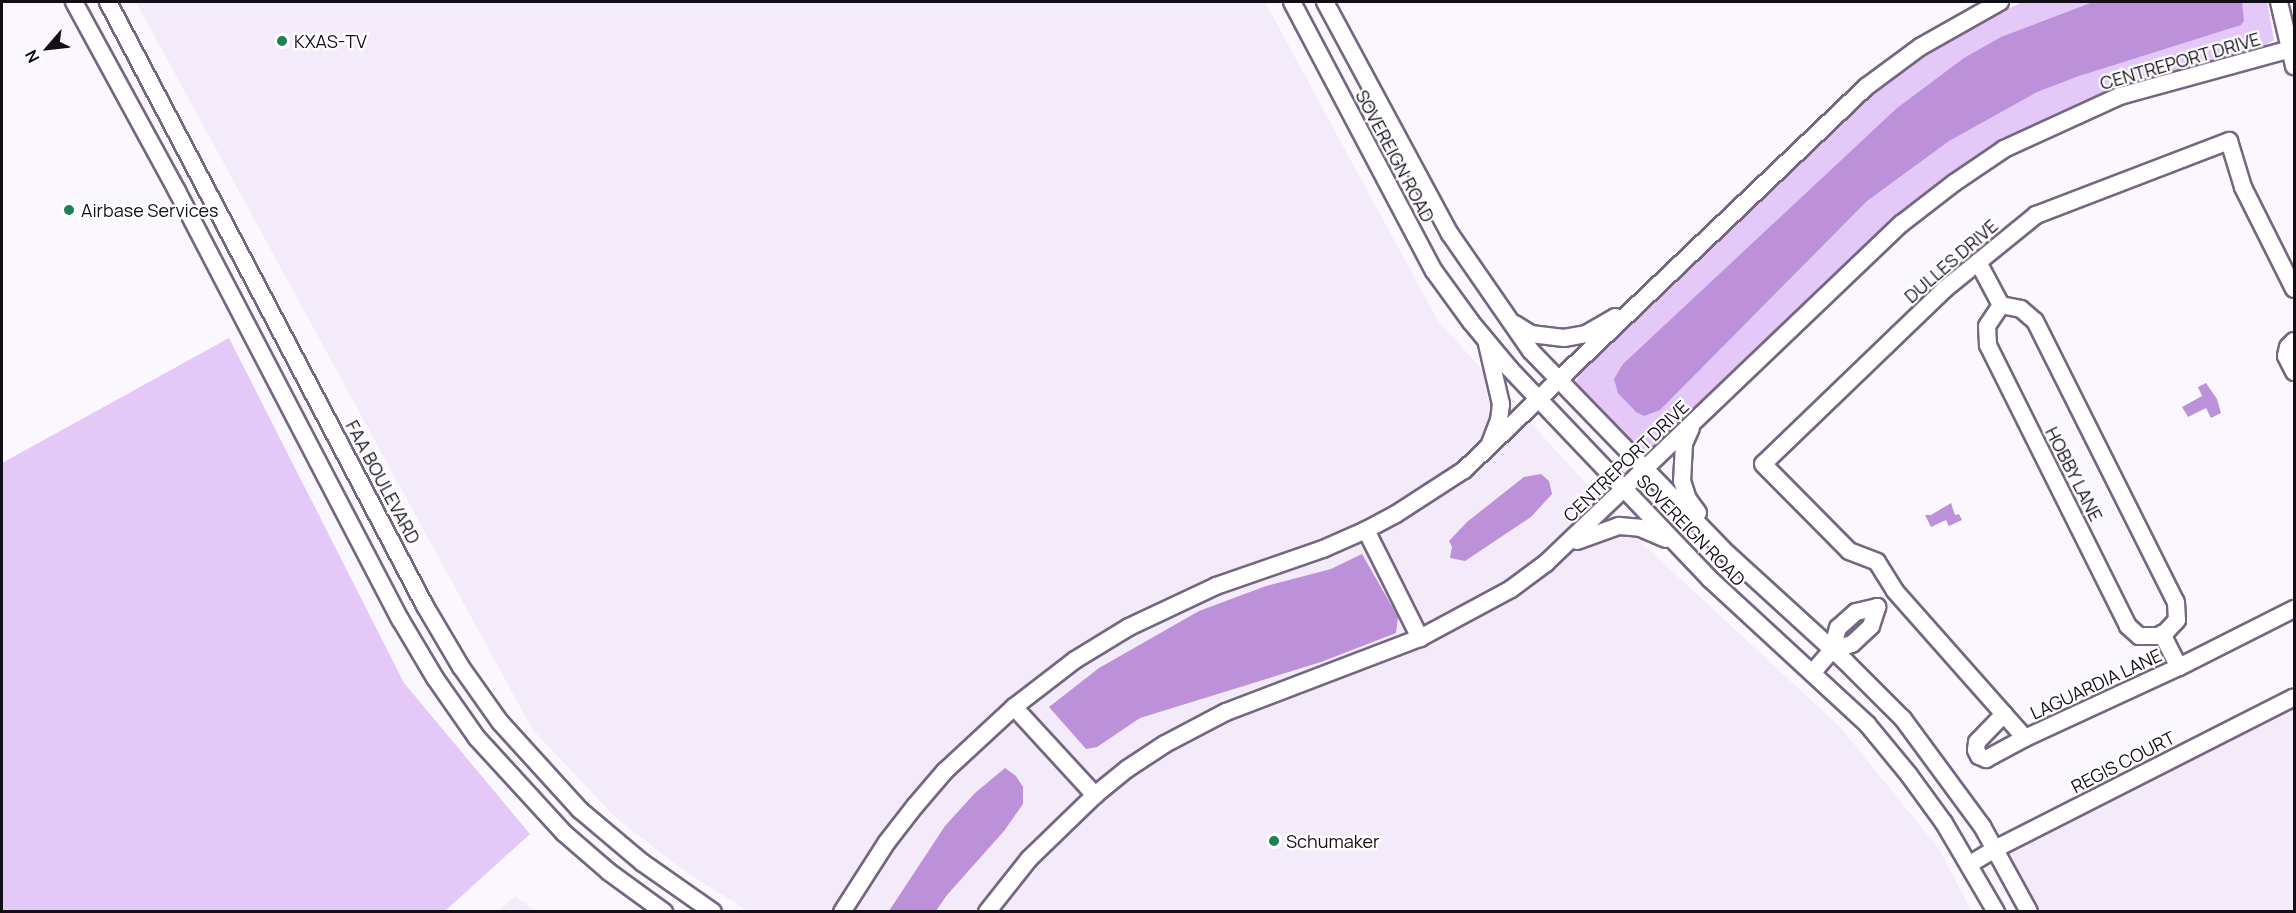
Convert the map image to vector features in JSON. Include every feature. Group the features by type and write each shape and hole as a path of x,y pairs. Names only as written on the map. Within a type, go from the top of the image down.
{"street":[{"path":"74,2 400,619 435,678 477,738 564,833 609,872 664,912"},
{"name":"FAA BOULEVARD","path":"108,2 425,606 461,667 500,722 580,810 643,863 713,912"},
{"name":"SOVEREIGN ROAD","path":"1292,2 1434,271 1486,340 1624,490 1753,621 1813,672 1867,724 1909,775 1970,864 1996,912"},
{"name":"SOVEREIGN ROAD","path":"1325,2 1450,234 1509,321 1558,381 1644,470 1729,555 1903,719 1956,788 1995,849 2029,912"},
{"path":"841,909 915,806 965,751 1014,706 1098,645 1171,606 1216,586 1323,549 1366,530 1464,470 1866,87 1920,47 2000,2"},
{"path":"2279,2 2293,54"},
{"name":"CENTREPORT DRIVE","path":"987,912 1029,859 1095,795 1127,769 1164,744 1226,712 1420,638 1511,590 1566,546 1901,224 1954,183 2004,149 2120,96 2293,54"},
{"name":"DULLES DRIVE","path":"1895,591 1877,562 1849,551 1762,464 1869,359 1978,262 2036,215 2229,141 2243,187 2295,289"},
{"path":"1978,262 2001,305"},
{"path":"1509,321 1531,334 1564,338 1586,334 1637,304"},
{"name":"HOBBY LANE","path":"2001,305 2021,309 2036,321 2176,602 2177,620 2162,634 2139,636 2128,626 1988,345 1987,326 2001,305"},
{"path":"249,330 273,317"},
{"path":"1486,340 1501,404 1499,420 1489,448"},
{"path":"2295,341 2286,356 2295,372"},
{"path":"1692,424 1683,444 1682,481 1688,500 1729,555"},
{"path":"1566,546 1619,526 1658,533 1680,547"},
{"path":"1366,530 1420,638"},
{"name":"LAGUARDIA LANE","path":"1895,591 2025,738 2179,667 2295,609"},
{"path":"2162,634 2179,667"},
{"path":"1813,672 1832,650"},
{"name":"REGIS COURT","path":"1970,864 1995,849 2295,697"},
{"path":"1014,706 1095,795"},
{"path":"2004,714 1977,742 1976,750 1979,756 1986,759 2025,738"},
{"path":"522,789 542,770"}],"shaded area":[{"path":"136,2 1265,2 1438,321 1633,535 1840,727 1940,850 1971,911 748,911 686,872 616,818 532,729"},
{"path":"2023,2 2267,2 2274,40 2267,44 2267,49 2082,104 2027,129 1980,157 1652,452 1646,451 1644,455 1637,451 1574,385 1582,370 1860,106 1927,53 1984,20"},
{"path":"2093,2 2242,2 2244,21 2241,25 2079,76 2037,92 1949,141 1867,201 1660,410 1644,416 1636,412 1618,393 1614,379 1623,364 1897,108 1964,58 2001,37"},
{"path":"229,338 404,683 530,834 445,911 2,911 2,463"},
{"path":"2206,383 2217,399 2221,413 2211,418 2206,408 2188,417 2182,407 2202,396 2198,387"},
{"path":"1541,474 1549,481 1552,494 1531,517 1465,561 1450,558 1452,547 1449,541 1467,522 1524,477"},
{"path":"1951,503 1955,515 1959,514 1962,520 1949,526 1946,520 1931,527 1925,515 1931,515"},
{"path":"1362,554 1398,617 1396,633 1321,662 1140,718 1097,747 1086,749 1049,707 1099,668 1199,611 1266,586 1331,569"},
{"path":"2294,708 2294,911 2036,911 2004,851"},
{"path":"1005,768 1016,776 1023,787 1023,804 1004,831 947,895 936,911 889,911 945,826 975,793"},
{"path":"515,896 535,911 499,911"}],"place":[{"name":"KXAS-TV","path":"282,41"},
{"name":"Airbase Services","path":"69,210"},
{"name":"Schumaker","path":"1274,841"}]}
